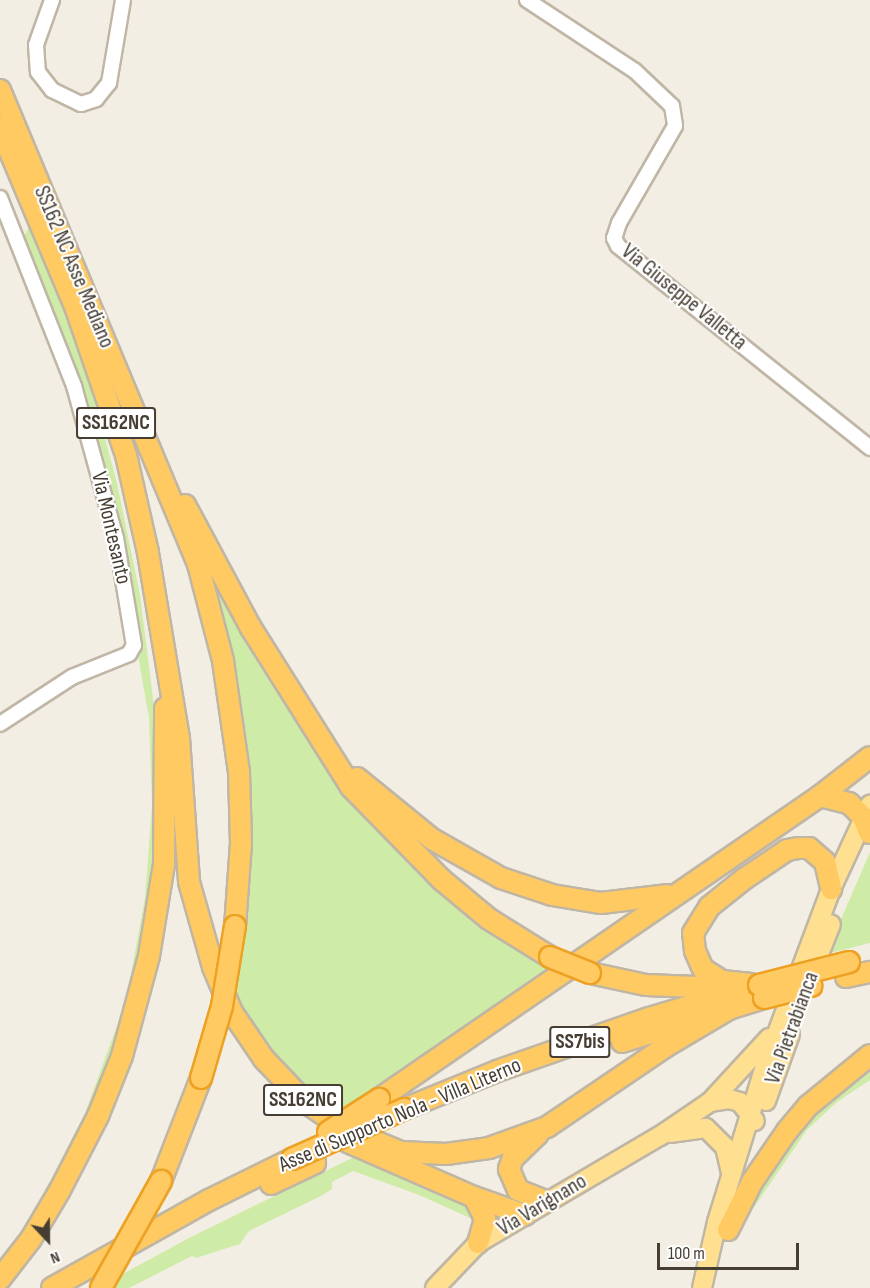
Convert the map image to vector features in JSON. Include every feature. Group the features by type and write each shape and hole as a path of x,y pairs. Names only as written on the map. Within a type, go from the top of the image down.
{"highway":[{"name":"SS162 NC Asse Mediano","path":"0,90 149,443"},
{"path":"0,128 32,202"},
{"path":"0,150 32,202"},
{"name":"SS162NC","path":"32,202 96,359 126,454 179,738 189,882 213,967 232,1012 264,1059 323,1116 401,1152 446,1154 489,1148 547,1127 665,1047 729,1008"},
{"path":"149,443 251,628 322,746 385,826 442,880 489,919 550,957 590,973 701,990 762,992"},
{"path":"101,1288 161,1181 201,1078 222,1006 235,926 241,843 239,772 223,661 198,564 149,443"},
{"path":"0,1279 43,1219 98,1116 122,1056 149,956 164,864 165,655"},
{"path":"322,746 381,800 432,839 501,878 552,895 602,903 638,901 675,893"},
{"path":"292,1159 675,893 820,796 870,757"},
{"path":"820,796 841,798 868,822"},
{"path":"762,992 722,981 704,969 695,951 693,933 708,907 787,850 798,848 809,848 825,862 831,889"},
{"path":"189,882 195,935 215,1002 243,1052 279,1095 299,1114 371,1155 525,1215"},
{"name":"Asse di Supporto Nola - Villa Literno","path":"52,1288 209,1200 292,1159 638,1022 848,969 870,958"},
{"name":"Asse di Supporto Nola - Villa Literno","path":"848,969 870,972"},
{"name":"Asse di Supporto Nola - Villa Literno","path":"78,1288 217,1210 407,1115 729,1008 762,992"},
{"path":"728,1230 752,1182 787,1131 808,1106 870,1055"},
{"path":"547,1127 513,1158 508,1169 518,1191 547,1202"},
{"path":"474,1197 485,1219 478,1243"}],"main road":[{"name":"Via Pietrabianca","path":"713,1288 751,1122 780,1024 831,889 868,822"},
{"name":"Via Pietrabianca","path":"702,1288 731,1174 844,890 868,822"},
{"name":"Via Varignano","path":"435,1288 478,1243 660,1136 710,1102 735,1079 780,1024"},
{"path":"710,1102 729,1099 751,1122"},
{"name":"Via Varignano","path":"660,1136 751,1122"},
{"path":"706,1128 725,1147 731,1174"}],"street":[{"path":"52,0 36,45 38,72 52,90 81,104 96,99 109,83 123,0"},
{"name":"Via Giuseppe Valletta","path":"527,0 635,71 672,106 675,126 619,223 614,238 618,246 870,448"},
{"name":"Via Montesanto","path":"0,198 74,386 116,538 134,645 129,654 72,677 0,724"}],"green space":[{"path":"29,227 61,299 91,387 117,483 140,595 159,746 157,862 130,1012 88,1125 0,1272 0,1260 32,1216 85,1113 118,1023 129,985 145,898 152,805 149,718 116,531 21,242"},
{"path":"207,567 261,664 331,773 358,807 394,847 463,909 558,969 336,1119 291,1083 231,997 246,873"},
{"path":"870,852 870,943 826,954"},
{"path":"870,1063 870,1080 837,1102 807,1130 737,1232 758,1186 803,1123"},
{"path":"354,1157 468,1202 479,1222 419,1195 353,1171 332,1182 332,1189 323,1195 249,1231 240,1244 196,1258 192,1256 129,1288 111,1288 119,1276 189,1238"}]}
